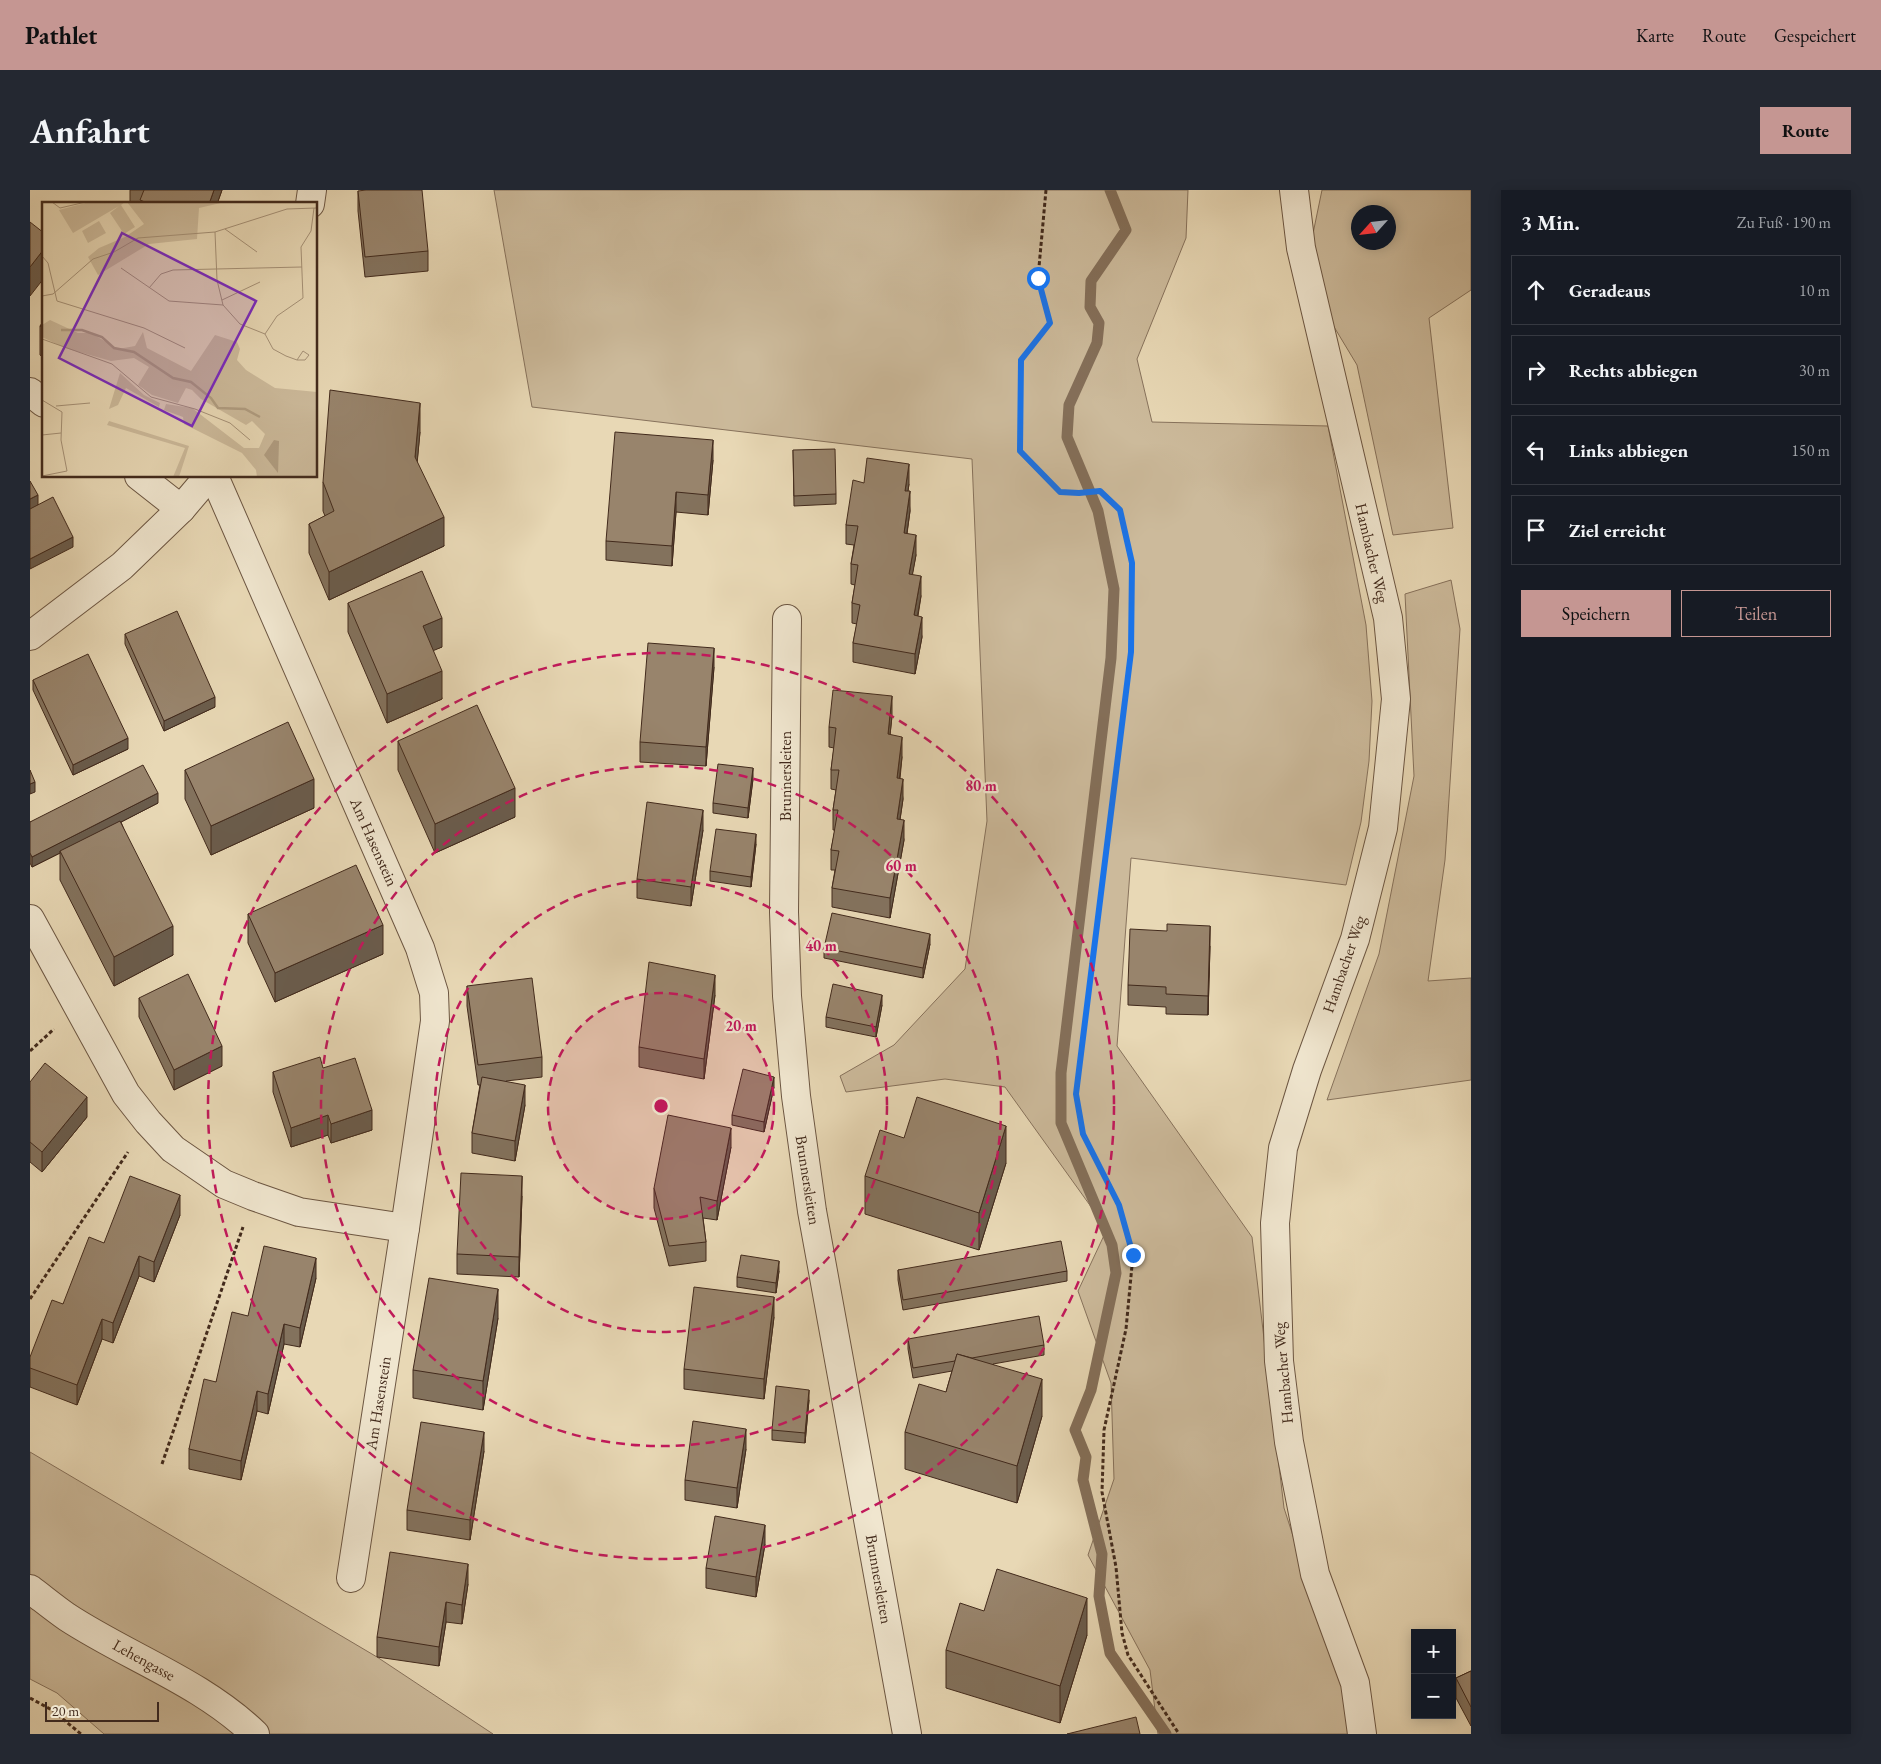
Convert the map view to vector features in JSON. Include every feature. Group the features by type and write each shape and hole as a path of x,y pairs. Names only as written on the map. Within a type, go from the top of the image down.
{"street":[{"name":"Hambacher Weg","path":"1294,190 1301,248 1388,618 1396,699 1384,828 1355,939 1307,1070 1283,1148 1275,1222 1279,1361 1289,1442 1315,1574 1355,1683 1362,1734"},
{"path":"30,392 42,401"},
{"path":"142,478 181,508"},
{"path":"30,636 122,566 181,508 207,478"},
{"name":"Am Hasenstein","path":"215,478 420,948 434,993 435,1021 351,1578"},
{"name":"Brunnersleiten","path":"787,619 784,912 787,996 796,1096 812,1211 907,1734"},
{"path":"30,919 126,1094 173,1149 224,1184 299,1212 405,1228"},
{"name":"Lehengasse","path":"30,1589 66,1617 194,1688 255,1734"}],"path":[{"path":"1046,190 1038,278 1050,323 1021,360 1020,451 1060,492 1100,491 1120,510 1132,563 1131,652 1076,1094 1083,1134 1119,1205 1133,1255 1126,1329 1104,1430 1102,1492 1116,1567 1122,1633 1128,1655 1179,1734"},
{"path":"30,1299 148,1122"},
{"path":"162,1464 253,1196"},
{"path":"30,1698 52,1710 81,1734"}],"shaded area":[{"path":"494,190 1188,190 1186,238 1137,359 1152,422 1328,426 1366,625 1372,701 1369,761 1361,822 1346,885 1131,858 1117,1046 1252,1237 1284,1508 1352,1718 1352,1734 1158,1734 1150,1670 1088,1555 1114,1479 1111,1383 1078,1291 1107,1229 1005,1087 945,1079 846,1092 840,1076 894,1045 965,969 987,821 972,459 532,407"},
{"path":"1322,190 1471,190 1471,290 1429,318 1453,528 1393,535 1357,365 1304,277"},
{"path":"1451,580 1460,629 1445,860 1428,981 1471,978 1471,1080 1327,1100 1379,954 1414,776 1405,594"},
{"path":"30,1452 377,1657 493,1734 104,1734 57,1693 30,1679"}],"building":[{"path":"144,190 214,190 210,202 145,202 140,200"},
{"path":"422,190 428,251 365,257 358,191"},
{"path":"30,222 42,231 42,252 30,267"},
{"path":"330,390 420,403 415,457 444,517 329,572 309,524 334,511 323,482"},
{"path":"615,432 713,440 708,495 676,492 672,546 606,541"},
{"path":"835,449 836,494 794,496 793,450"},
{"path":"867,458 909,464 905,491 910,491 904,533 916,535 909,574 921,576 914,615 922,617 915,654 853,643 860,605 852,603 858,565 851,564 858,526 846,525 853,480 864,483"},
{"path":"30,481 38,495 30,499"},
{"path":"53,497 73,537 30,559 30,509"},
{"path":"422,571 442,618 423,626 442,671 387,694 348,603"},
{"path":"177,611 215,697 164,721 125,634"},
{"path":"648,643 714,648 706,747 640,742"},
{"path":"88,654 128,738 73,765 33,680"},
{"path":"833,690 892,696 888,734 902,737 897,778 903,779 897,819 904,820 890,898 832,888 839,851 831,850 838,810 833,810 839,770 831,770 836,728 829,727"},
{"path":"477,705 515,788 435,824 398,741"},
{"path":"288,722 314,779 211,826 185,770"},
{"path":"718,764 753,768 748,808 713,803"},
{"path":"143,765 158,793 32,857 30,853 30,822"},
{"path":"30,770 35,782 30,784"},
{"path":"647,802 703,810 691,887 637,879"},
{"path":"120,821 173,926 114,957 60,851"},
{"path":"716,829 756,834 751,877 710,871"},
{"path":"356,865 383,925 275,973 248,914"},
{"path":"832,913 930,934 923,968 824,948"},
{"path":"1167,924 1210,926 1208,996 1166,994 1166,987 1128,985 1130,929 1167,931"},
{"path":"649,962 715,975 704,1059 639,1047"},
{"path":"188,974 222,1046 174,1070 139,998"},
{"path":"532,978 542,1057 478,1065 467,986"},
{"path":"833,984 882,995 876,1027 826,1017"},
{"path":"320,1057 323,1068 355,1058 372,1110 331,1124 328,1115 291,1128 273,1072"},
{"path":"45,1063 87,1097 42,1152 30,1142 30,1082"},
{"path":"743,1069 774,1077 764,1122 732,1115"},
{"path":"482,1077 525,1085 515,1141 472,1133"},
{"path":"917,1097 1006,1126 979,1213 865,1176 880,1130 904,1138"},
{"path":"668,1115 731,1128 717,1201 700,1197 706,1242 669,1246 654,1188"},
{"path":"461,1173 522,1176 519,1257 457,1254"},
{"path":"130,1176 180,1195 154,1262 139,1256 113,1323 102,1319 77,1385 30,1368 30,1357 52,1300 63,1304 89,1237 104,1243"},
{"path":"1061,1241 1067,1271 903,1300 898,1270"},
{"path":"264,1246 316,1258 300,1328 284,1324 268,1394 257,1391 241,1461 189,1449 204,1379 216,1382 232,1312 248,1316"},
{"path":"741,1255 779,1261 776,1283 737,1277"},
{"path":"429,1278 498,1289 483,1381 413,1370"},
{"path":"694,1287 774,1297 764,1379 684,1369"},
{"path":"1039,1316 1044,1345 972,1358 957,1354 955,1361 913,1368 908,1339"},
{"path":"957,1354 1042,1379 1017,1466 905,1432 919,1384 946,1392"},
{"path":"776,1386 809,1390 805,1433 772,1430"},
{"path":"693,1421 746,1429 737,1488 685,1480"},
{"path":"421,1422 484,1432 470,1520 407,1510"},
{"path":"715,1516 765,1525 756,1577 706,1568"},
{"path":"390,1552 468,1564 462,1605 446,1602 439,1647 377,1637"},
{"path":"997,1569 1087,1598 1060,1686 946,1650 960,1603 984,1611"},
{"path":"1471,1671 1471,1707 1456,1678"},
{"path":"1136,1717 1140,1734 1067,1734"}],"waterway":[{"path":"1110,190 1126,230 1091,281 1090,307 1099,323 1097,343 1069,405 1067,437 1098,511 1114,589 1111,658 1061,1073 1061,1123 1112,1245 1116,1273 1091,1390 1075,1430 1086,1457 1083,1480 1102,1554 1099,1596 1110,1653 1166,1734"}],"route":[{"path":"1038,278 1050,323 1021,360 1020,451 1060,492 1100,491 1120,510 1132,563 1131,652 1076,1094 1083,1134 1119,1205 1133,1255"}]}
